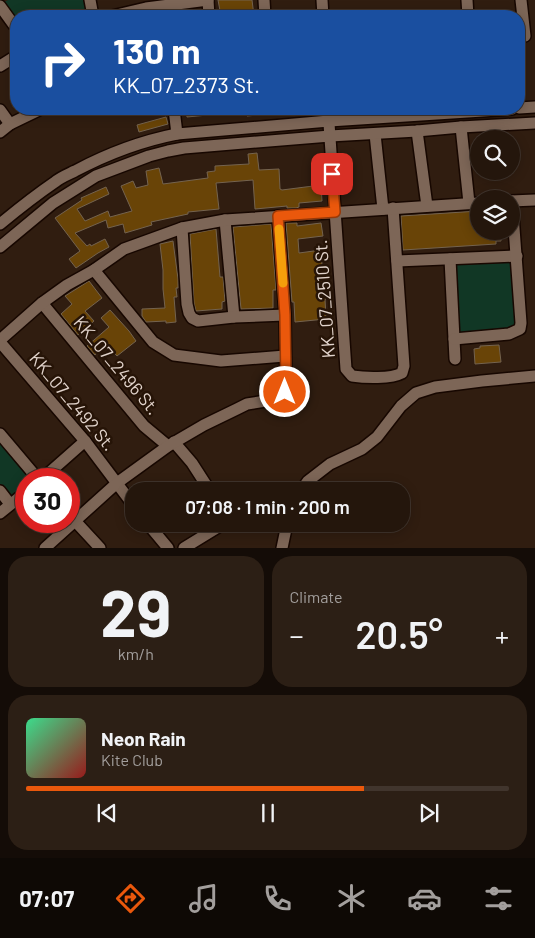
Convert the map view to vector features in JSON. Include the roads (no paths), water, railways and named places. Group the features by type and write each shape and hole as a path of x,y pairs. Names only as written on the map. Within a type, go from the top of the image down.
{"street":[{"path":"9,0 0,5 10,19"},
{"path":"145,4 208,0"},
{"path":"0,110 10,124"},
{"path":"0,132 10,124 29,115"},
{"path":"174,115 176,134"},
{"name":"KK_07_2510 St.","path":"328,115 346,369 352,376 396,376 402,373 404,366 397,261"},
{"path":"0,224 56,181 92,162 140,143 176,134 420,115"},
{"path":"0,247 53,203 96,176 168,150 330,136 417,132 460,127 535,123"},
{"path":"460,127 472,190"},
{"path":"417,132 427,206"},
{"path":"375,134 397,261 517,256"},
{"path":"520,201 535,200"},
{"path":"0,341 67,285 94,270 124,249 182,228 224,220 470,203"},
{"path":"80,518 117,483 171,444 237,408 247,404 272,400 285,392 285,315 278,216"},
{"path":"224,220 234,317"},
{"path":"182,228 187,304 192,318 198,321 234,317 285,315"},
{"path":"454,339 509,334 520,329 515,240"},
{"path":"450,259 455,359"},
{"path":"94,270 153,342 174,355 221,361 285,356"},
{"name":"KK_07_2496 St.","path":"42,304 144,426 171,444 192,463 204,482"},
{"name":"KK_07_2492 St.","path":"0,341 85,441 125,494"},
{"path":"307,482 330,464 362,449 377,437 401,406 416,393 435,387 535,376"},
{"path":"0,434 29,468"},
{"path":"54,468 85,441"},
{"path":"0,491 10,504"},
{"path":"0,513 15,500"},
{"path":"80,526 100,548"},
{"path":"155,532 168,548"},
{"path":"184,548 210,532"},
{"path":"282,548 285,532"},
{"path":"45,548 63,533"}]}
